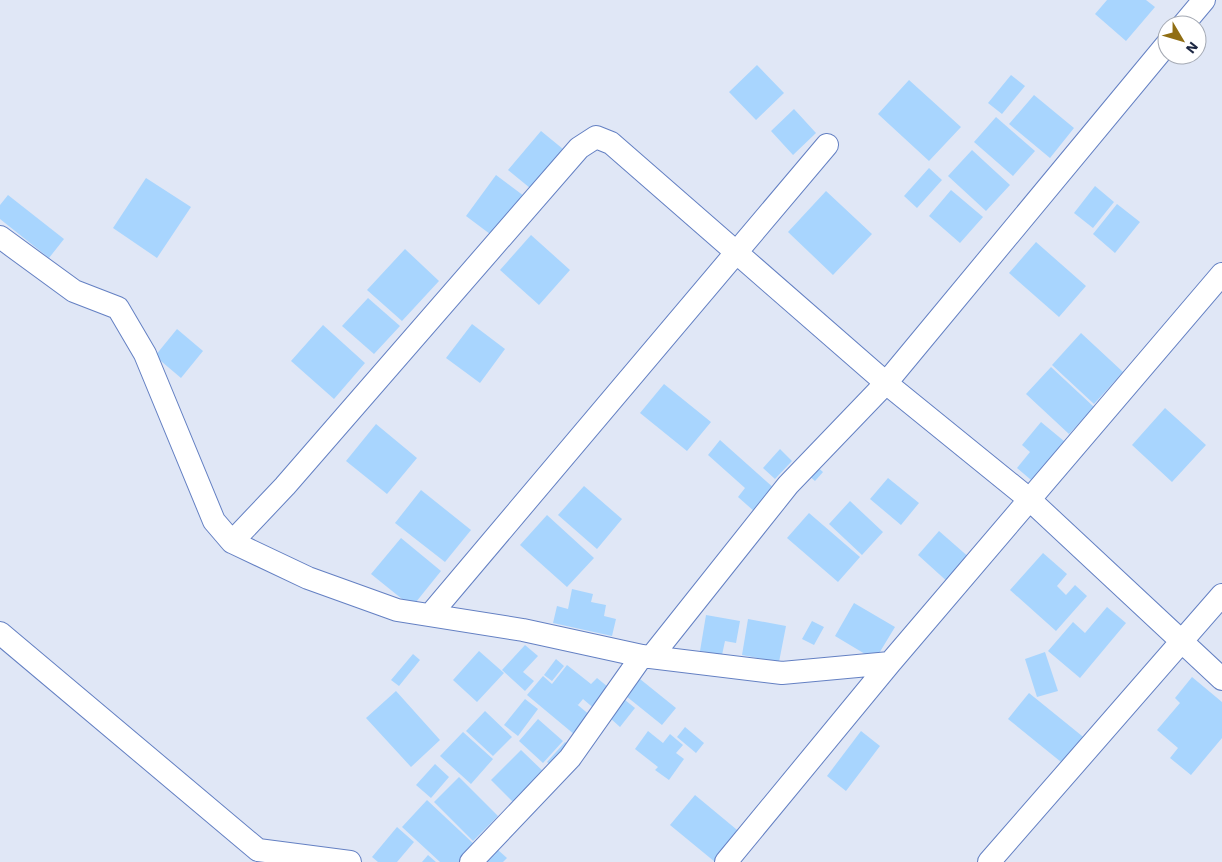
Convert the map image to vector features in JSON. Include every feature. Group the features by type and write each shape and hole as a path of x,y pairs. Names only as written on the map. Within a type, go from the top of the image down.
{"street":[{"path":"1191,15 1204,0"},
{"path":"471,862 570,758 647,656 788,485 886,383 1157,56"},
{"path":"232,542 285,486 579,148 596,137 611,143 886,383 1029,500 1222,679"},
{"path":"430,615 827,145"},
{"path":"0,237 74,291 118,308 145,354 214,521 232,542 308,578 397,610 524,630 647,656 782,674 890,663"},
{"path":"726,862 890,663 1222,274"},
{"path":"989,862 1222,595"},
{"path":"0,633 258,850 350,862"}],"building":[{"path":"1107,0 1146,0 1155,7 1126,41 1095,14"},
{"path":"757,65 784,93 756,120 729,92"},
{"path":"1011,75 1025,86 1002,114 988,103"},
{"path":"909,80 961,127 929,161 878,114"},
{"path":"1034,95 1074,128 1050,158 1009,124"},
{"path":"794,109 816,133 793,155 771,131"},
{"path":"996,117 1035,151 1013,176 974,142"},
{"path":"541,131 563,149 530,188 508,170"},
{"path":"972,150 1010,185 986,211 948,176"},
{"path":"929,168 942,180 917,208 904,196"},
{"path":"496,175 524,196 494,237 466,216"},
{"path":"146,178 191,207 157,258 113,228"},
{"path":"1095,186 1114,202 1093,228 1074,213"},
{"path":"951,190 983,217 960,243 929,216"},
{"path":"826,191 872,234 833,275 788,232"},
{"path":"8,195 64,239 49,258 0,219 0,205"},
{"path":"1117,204 1140,222 1115,253 1093,234"},
{"path":"531,235 570,270 539,305 500,270"},
{"path":"1036,242 1086,286 1059,317 1009,273"},
{"path":"405,249 439,281 402,321 367,290"},
{"path":"368,298 400,326 374,354 342,326"},
{"path":"472,324 505,349 480,383 446,358"},
{"path":"323,325 365,363 334,399 291,361"},
{"path":"177,329 203,351 181,378 155,356"},
{"path":"1081,333 1123,372 1094,404 1052,365"},
{"path":"1051,367 1094,407 1069,434 1026,394"},
{"path":"664,384 711,422 687,451 640,413"},
{"path":"1165,408 1206,445 1172,482 1132,445"},
{"path":"1041,422 1070,446 1037,485 1017,468 1030,452 1022,445"},
{"path":"376,424 417,458 387,494 346,461"},
{"path":"720,440 775,489 755,512 738,497 745,488 708,455"},
{"path":"780,449 792,461 775,479 763,468"},
{"path":"815,465 823,472 815,481 807,474"},
{"path":"888,478 919,503 901,525 870,499"},
{"path":"584,486 622,519 597,549 558,515"},
{"path":"421,490 471,530 445,562 395,523"},
{"path":"850,501 883,532 862,555 829,524"},
{"path":"809,513 860,557 838,582 787,538"},
{"path":"547,515 594,558 567,587 520,545"},
{"path":"939,531 971,559 950,584 918,555"},
{"path":"401,538 441,571 412,607 371,574"},
{"path":"1043,553 1067,574 1057,586 1066,595 1075,585 1087,596 1056,631 1010,590"},
{"path":"572,589 593,594 591,602 606,605 604,616 616,619 612,636 553,623 557,606 568,609"},
{"path":"854,603 895,627 875,660 835,636"},
{"path":"1107,607 1126,623 1080,678 1048,651 1073,622 1085,633"},
{"path":"706,615 740,621 736,643 725,641 722,655 700,651"},
{"path":"748,619 786,626 779,662 742,655"},
{"path":"812,621 824,627 814,645 802,639"},
{"path":"525,645 538,656 523,672 534,681 525,691 502,670"},
{"path":"479,651 504,673 477,702 453,680"},
{"path":"1045,652 1058,691 1037,697 1025,659"},
{"path":"413,654 420,660 399,686 391,680"},
{"path":"556,659 564,666 552,681 544,675"},
{"path":"567,665 591,684 597,678 613,691 597,711 583,699 578,705 573,701 591,716 575,735 527,695 543,676 552,684"},
{"path":"1192,677 1222,702 1222,738 1191,775 1170,758 1178,748 1157,730 1180,703 1175,698"},
{"path":"640,679 676,708 662,725 626,696"},
{"path":"396,691 440,740 411,767 366,718"},
{"path":"1029,693 1087,740 1066,766 1008,719"},
{"path":"525,699 538,709 518,736 504,725"},
{"path":"625,700 635,708 620,727 610,718"},
{"path":"485,711 512,737 493,756 466,731"},
{"path":"538,719 563,741 543,763 519,741"},
{"path":"685,727 704,743 696,753 677,737"},
{"path":"648,731 663,743 670,734 683,745 676,753 684,759 669,780 655,770 658,767 635,749"},
{"path":"861,731 880,746 846,791 827,776"},
{"path":"463,732 493,759 471,784 440,756"},
{"path":"565,742 571,747 553,767 547,762"},
{"path":"521,750 546,774 516,805 491,780"},
{"path":"435,764 449,777 431,798 416,785"},
{"path":"459,777 498,816 473,841 434,802"},
{"path":"695,795 742,834 718,862 715,862 670,825"},
{"path":"427,800 476,846 462,862 440,862 402,827"},
{"path":"397,827 414,842 397,862 378,862 372,857"},
{"path":"498,850 507,858 503,862 487,862"},
{"path":"428,855 436,862 422,862"}]}
